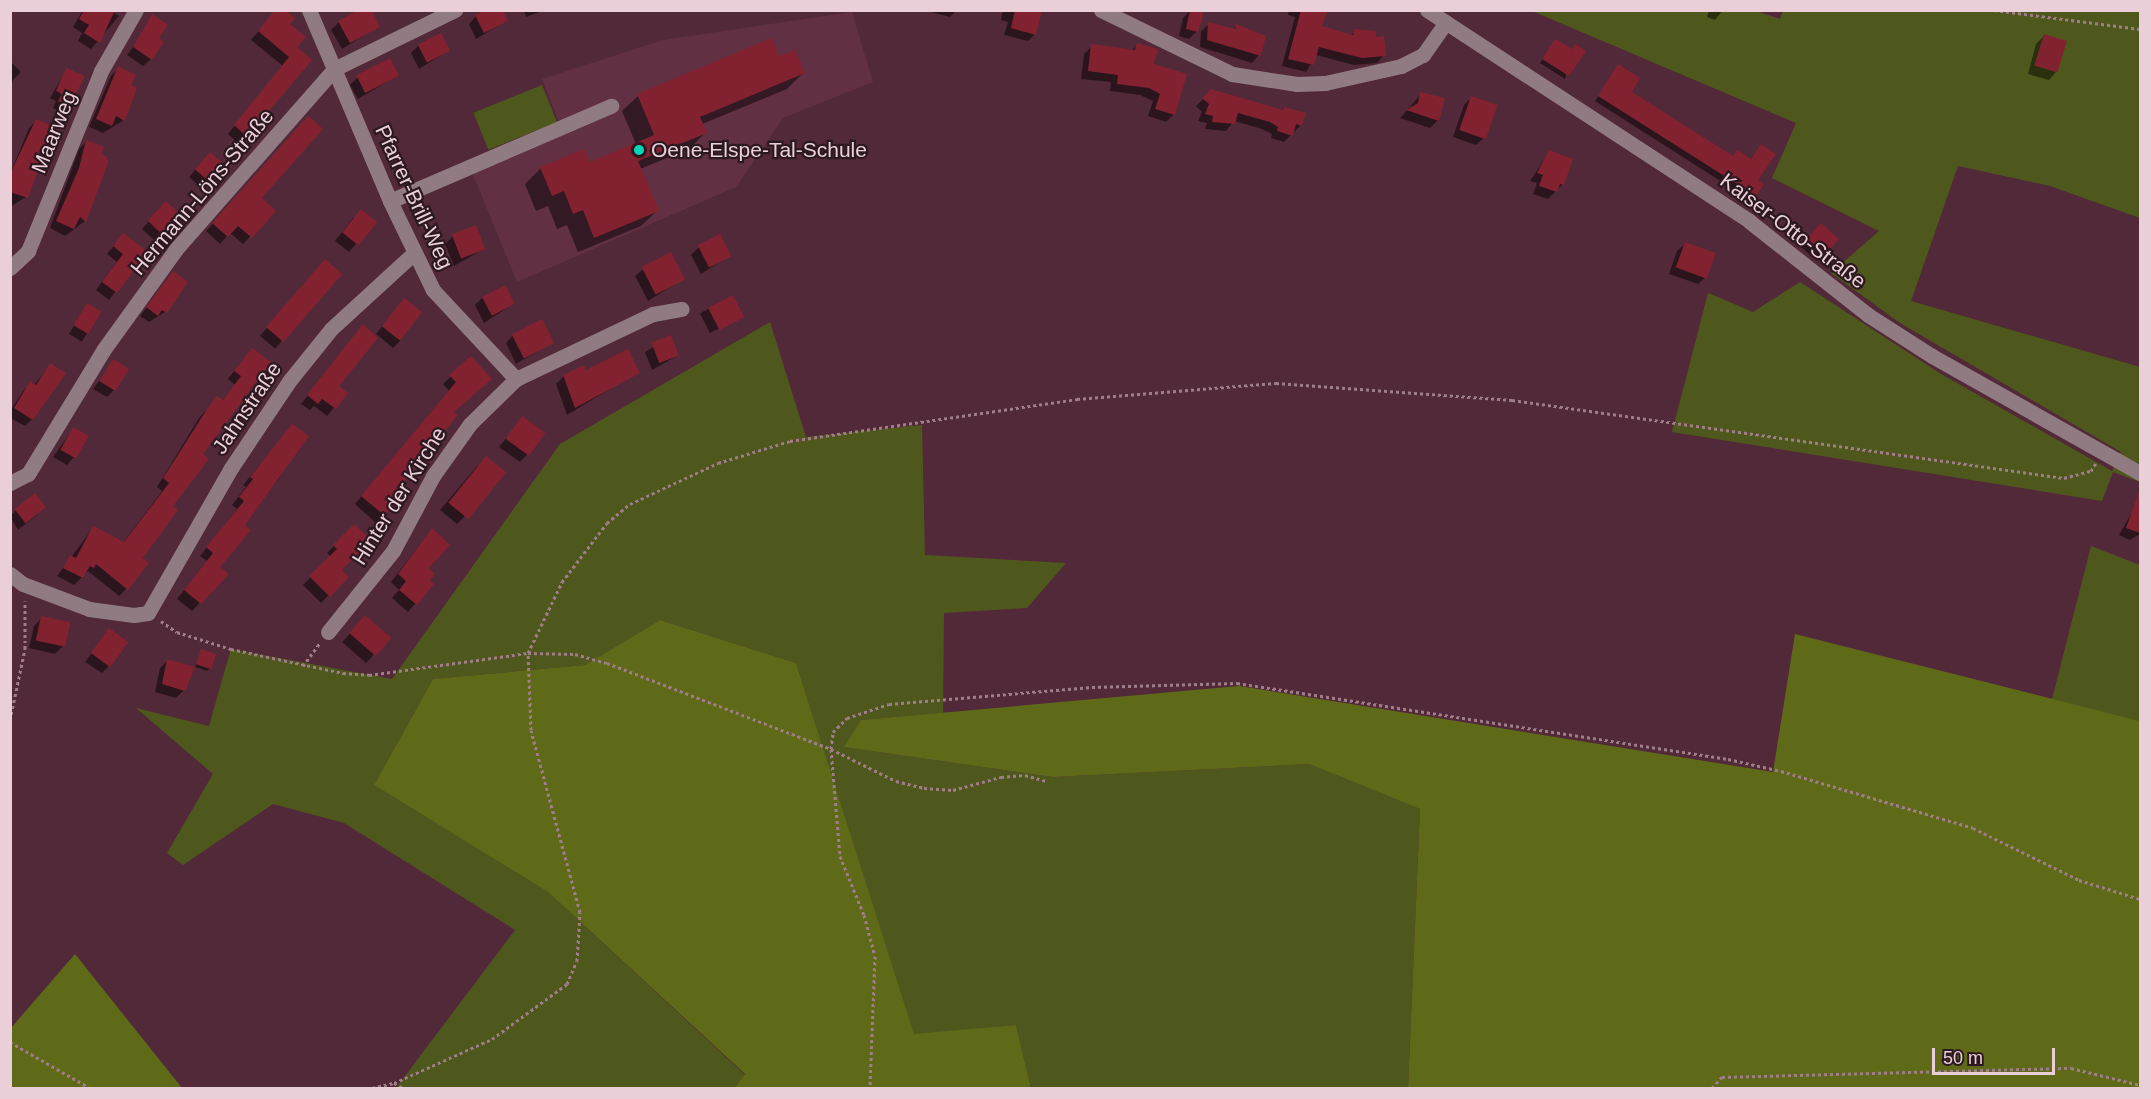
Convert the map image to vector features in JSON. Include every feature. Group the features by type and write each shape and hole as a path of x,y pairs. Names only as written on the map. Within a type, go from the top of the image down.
{"street":[{"name":"Maarweg","path":"10,268 28,251 101,71 136,10"},
{"name":"Pfarrer-Brill-Weg","path":"309,10 390,201 434,290 516,379"},
{"name":"Hermann-Löns-Straße","path":"10,483 28,474 104,349 176,249 334,69 455,10"},
{"path":"1101,10 1232,74 1297,84 1325,83 1401,66 1423,55 1446,22"},
{"name":"Kaiser-Otto-Straße","path":"1427,10 1749,221 1868,315 1932,356 2140,473"},
{"path":"390,201 610,106"},
{"name":"Jahnstraße","path":"148,613 231,468 290,380 331,329 414,253"},
{"name":"Hinter der Kirche","path":"328,632 393,550 433,476 470,424 516,379 653,314 682,309"},
{"path":"17,579 89,609 134,615 148,613"}],"path":[{"path":"1994,10 2140,29"},
{"path":"372,1089 394,1083 502,1032 567,984 577,961 580,912 531,730 528,653 562,582 590,541 630,504 674,481 790,441 1077,399 1276,383 1512,400 2064,478 2091,471 2102,453"},
{"path":"10,720 25,649 27,620 17,579"},
{"path":"148,613 177,632 303,666 369,675 528,653 575,654 607,663 831,749 896,781 924,788 953,790 1001,777 1025,775 1046,781"},
{"path":"303,666 328,632"},
{"path":"870,1089 875,956 864,915 840,856 831,749 833,732 847,718 889,704 1092,687 1237,683 1728,759 1781,771 1973,828 2079,880 2140,899"},
{"path":"10,1042 90,1089"},
{"path":"1712,1089 1722,1077 2071,1068 2140,1085"},
{"path":"394,1083 403,1089"}],"shaded area":[{"name":"Oene-Elspe-Tal-Schule","path":"852,12 873,82 783,118 736,187 517,282 471,170 562,130 542,79 663,40"}],"green space":[{"path":"1753,10 1780,19 1783,10 2140,11 2140,218 2050,186 1958,166 1911,301 2140,367 2140,482 2113,472 2102,501 1672,432 1708,293 1753,312 1800,282 1941,374 2112,471 2121,452 1900,323 1831,273 1879,231 1772,178 1796,123 1532,11"},
{"path":"542,85 557,122 488,150 473,113"},
{"path":"770,322 806,437 922,425 925,555 1066,563 1027,608 944,613 943,713 861,720 845,747 1053,777 1309,764 1420,809 1408,1088 1031,1088 1016,1025 914,1035 796,663 660,620 585,665 433,679 374,785 548,892 745,1075 735,1088 396,1088 515,930 344,823 273,804 183,865 167,853 213,774 136,708 209,726 231,649 392,679 560,444"},
{"path":"2091,546 2140,565 2140,721 2052,699"},
{"path":"660,620 796,663 914,1034 1016,1025 1031,1088 735,1088 745,1074 548,892 374,785 433,679 585,665"},
{"path":"1795,634 2140,721 2140,1088 1408,1088 1420,809 1309,764 1053,777 844,747 861,720 1239,686 1773,772"},
{"path":"75,954 182,1088 11,1088 11,1028"}],"building":[{"path":"84,10 115,10 100,43 84,33 89,25 79,19"},
{"path":"275,10 286,10 295,18 290,24 306,37 297,47 312,60 247,137 234,125 289,57 258,31"},
{"path":"358,10 372,10 380,27 350,43 338,21"},
{"path":"485,10 503,10 508,21 484,33 475,15"},
{"path":"1015,10 1042,10 1036,35 1011,28"},
{"path":"1190,10 1204,12 1198,32 1186,29"},
{"path":"1301,10 1328,10 1322,26 1353,35 1354,29 1376,31 1376,37 1384,36 1386,56 1362,58 1319,47 1314,65 1288,59"},
{"path":"152,14 168,25 159,38 164,42 152,60 133,47"},
{"path":"1208,22 1235,29 1236,24 1266,36 1261,56 1207,40"},
{"path":"441,33 450,51 427,63 418,45"},
{"path":"2044,34 2067,41 2057,73 2034,66"},
{"path":"772,38 779,56 795,50 805,73 700,117 707,133 638,161 659,211 594,238 583,210 573,214 564,191 552,196 540,167 584,149 590,162 654,135 637,94"},
{"path":"1555,39 1572,49 1575,44 1586,51 1569,76 1542,59"},
{"path":"1137,43 1158,49 1154,64 1187,74 1175,115 1155,109 1160,94 1149,88 1117,84 1118,75 1088,71 1091,44 1135,50"},
{"path":"390,58 399,76 365,93 356,75"},
{"path":"1618,64 1640,78 1632,92 1733,156 1737,150 1751,159 1761,144 1776,154 1758,180 1764,184 1756,196 1598,96"},
{"path":"118,66 136,75 131,85 137,88 125,121 116,116 112,126 96,119"},
{"path":"66,68 85,76 70,106 58,101 62,94 56,91"},
{"path":"1211,89 1283,110 1284,107 1306,113 1302,126 1296,124 1293,136 1277,131 1278,127 1270,122 1238,113 1235,124 1212,122 1213,116 1205,114 1209,104 1202,98"},
{"path":"1420,92 1445,98 1439,121 1406,110 1418,103"},
{"path":"1471,96 1497,105 1486,139 1459,130"},
{"path":"308,116 323,129 262,198 276,211 252,238 238,226 228,237 212,223"},
{"path":"36,119 60,129 47,161 42,159 28,198 10,192 10,174"},
{"path":"86,140 104,147 101,154 107,157 108,163 86,222 80,217 74,229 56,221 79,168"},
{"path":"1549,150 1573,159 1564,185 1560,184 1557,192 1539,186 1543,175 1537,173"},
{"path":"210,152 224,164 208,181 195,169"},
{"path":"166,201 180,214 161,234 148,221"},
{"path":"361,209 377,222 358,246 342,232"},
{"path":"1821,223 1839,239 1825,255 1807,239"},
{"path":"476,225 485,249 461,259 452,234"},
{"path":"123,233 148,252 117,293 102,282 123,254 113,246"},
{"path":"720,234 731,256 709,268 698,245"},
{"path":"1685,242 1716,253 1707,279 1676,267"},
{"path":"671,252 685,280 656,295 642,267"},
{"path":"325,259 342,274 283,342 266,327"},
{"path":"173,271 188,282 167,313 162,310 158,316 146,307"},
{"path":"505,285 515,304 492,316 482,297"},
{"path":"733,295 744,317 719,330 708,308"},
{"path":"404,298 422,312 400,341 382,326"},
{"path":"87,303 102,312 88,334 74,325"},
{"path":"542,319 554,343 524,358 512,334"},
{"path":"363,324 378,338 339,386 348,393 336,409 322,399 318,404 307,395"},
{"path":"671,335 679,356 659,363 651,343"},
{"path":"252,348 271,362 203,454 209,459 173,506 178,510 143,558 149,563 128,590 96,564 94,568 90,566 83,578 63,568 70,555 76,558 93,526 124,542 169,483 163,478 207,409 217,396 223,400 241,376 234,371"},
{"path":"628,349 640,373 575,408 563,375 584,365 586,370"},
{"path":"471,356 492,379 454,412 458,415 396,491 402,496 385,516 361,496 456,382 449,375"},
{"path":"113,359 129,369 115,391 99,381"},
{"path":"50,363 66,373 33,420 14,408 30,381 36,385"},
{"path":"522,416 545,433 529,456 506,439"},
{"path":"292,424 309,436 245,525 251,530 220,567 229,574 201,604 184,590 213,553 206,547 244,501 239,497 253,479 250,477"},
{"path":"73,427 89,436 76,458 60,450"},
{"path":"486,456 506,472 468,519 448,503"},
{"path":"2140,492 2140,533 2126,528"},
{"path":"35,493 46,507 26,523 15,509"},
{"path":"354,524 371,540 342,570 349,577 330,597 309,576 337,549 333,545"},
{"path":"432,528 450,545 429,568 435,574 430,580 434,584 417,605 399,590 406,581 398,574"},
{"path":"365,615 391,638 376,656 349,633"},
{"path":"41,616 70,622 65,647 36,640"},
{"path":"109,628 128,642 110,667 91,653"},
{"path":"201,649 216,654 211,669 196,664"},
{"path":"167,659 195,667 185,691 162,684"}],"place":[{"name":"Oene-Elspe-Tal-Schule","path":"639,150"}]}
